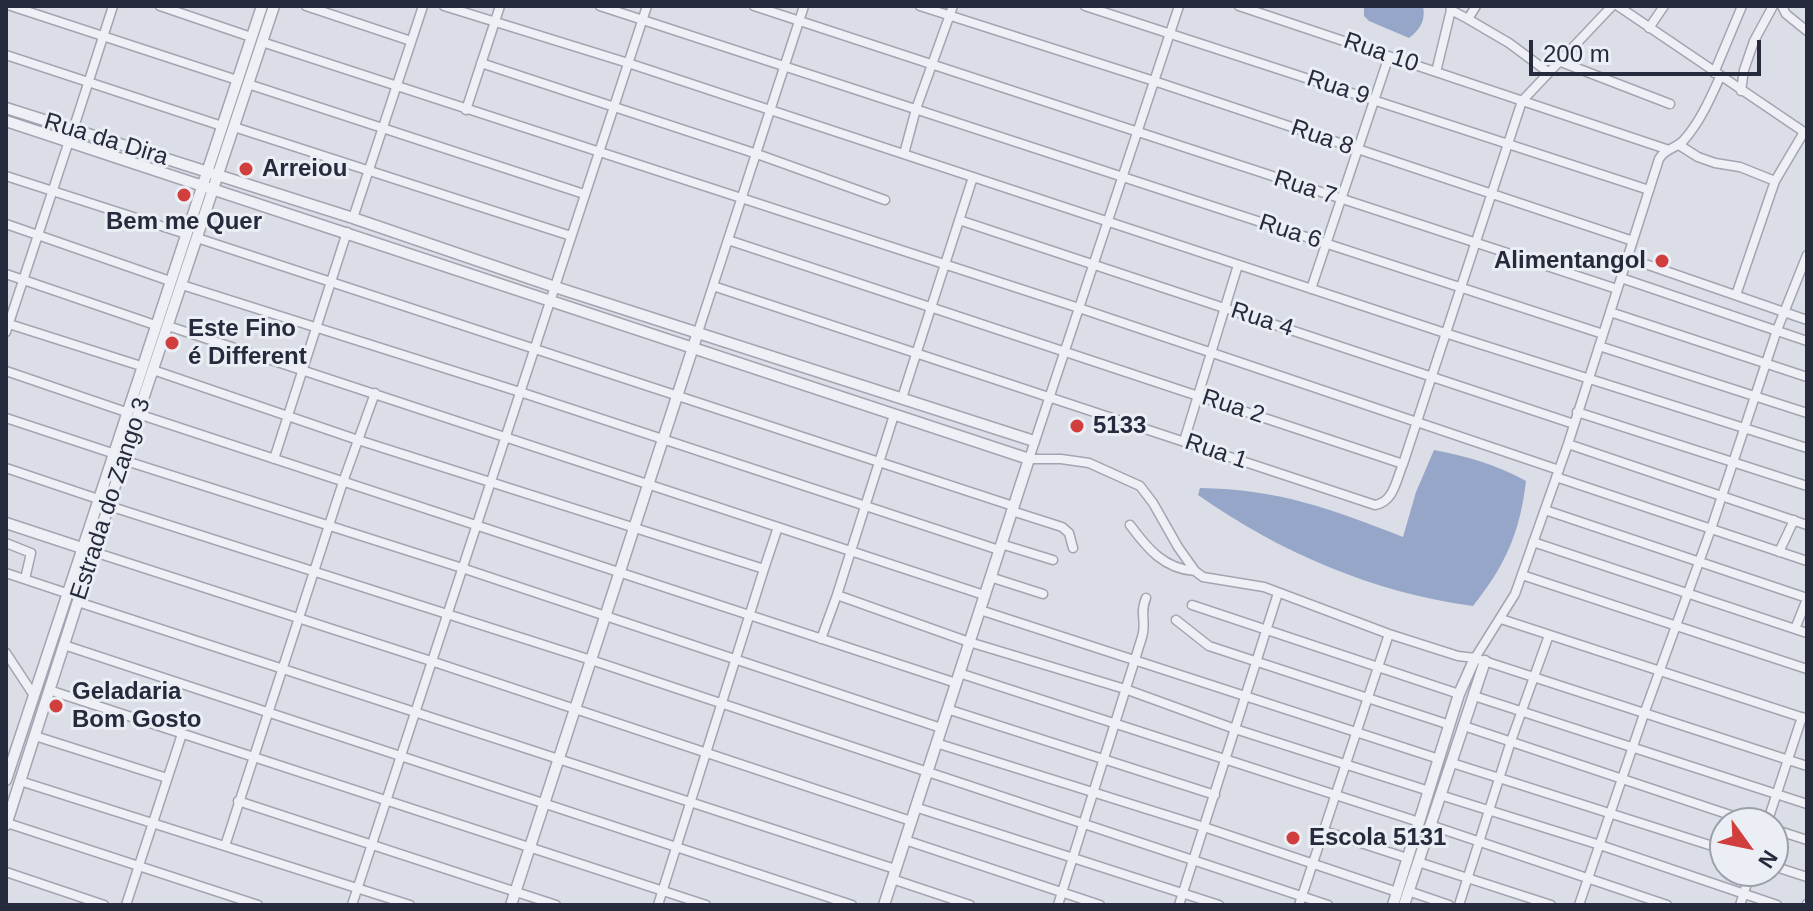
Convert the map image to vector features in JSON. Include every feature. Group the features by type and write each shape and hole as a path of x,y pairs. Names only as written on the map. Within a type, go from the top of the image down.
{"street":[{"path":"11,6 584,194"},
{"path":"73,130 113,6"},
{"path":"160,6 251,37"},
{"path":"213,173 234,127 251,37 262,6"},
{"path":"213,173 222,126 262,42 274,6"},
{"path":"306,6 411,41"},
{"path":"353,218 423,6"},
{"path":"444,6 628,63 1445,333 1807,448"},
{"path":"466,110 500,6"},
{"name":"Rua 6","path":"600,6 1603,334"},
{"path":"352,905 647,6"},
{"name":"Rua 7","path":"754,6 1617,289"},
{"path":"511,905 804,6"},
{"name":"Rua 8","path":"920,6 1633,241"},
{"path":"904,154 916,109 953,6"},
{"name":"Rua 9","path":"1085,6 1649,190"},
{"path":"884,905 1091,265 1179,6"},
{"name":"Rua 10","path":"1239,6 1666,149"},
{"path":"1468,19 1476,6"},
{"path":"1403,464 1522,101 1612,6"},
{"path":"1618,6 1806,133 1775,181 1736,295"},
{"path":"1649,28 1664,6"},
{"path":"1412,860 1430,825 1452,763 1474,696 1485,642 1515,594 1545,510 1659,159 1666,149 1679,145 1697,122 1742,6"},
{"path":"1741,91 1754,41 1773,6"},
{"path":"1782,6 1786,14 1807,31"},
{"path":"1436,72 1450,8 1509,43 1548,72"},
{"path":"262,42 1417,420 1711,529 1807,561"},
{"path":"6,55 222,126"},
{"path":"1311,289 1389,56"},
{"path":"1561,62 1670,104"},
{"path":"481,63 757,154 885,200"},
{"name":"Rua da Dira","path":"6,108 1034,441"},
{"name":"Rua da Dira","path":"6,121 1029,459"},
{"path":"234,127 571,236"},
{"path":"69,141 7,328 147,368 358,440 764,569"},
{"path":"1679,145 1707,160 1740,167 1775,181"},
{"name":"Estrada do Zango 3","path":"6,824 138,414 147,368 168,326 182,285 192,236 213,173"},
{"path":"6,176 878,462 1062,527 1069,533 1073,548"},
{"path":"902,398 973,177"},
{"name":"Rua 4","path":"959,220 1574,424"},
{"path":"6,224 170,281"},
{"path":"274,459 347,232"},
{"path":"6,780 126,412 147,368 155,325 170,281 192,236"},
{"name":"Rua 2","path":"728,240 1403,464"},
{"path":"1579,905 1777,330 1807,255"},
{"path":"1628,258 1807,320"},
{"path":"1184,441 1238,265"},
{"path":"6,274 155,325"},
{"path":"1621,278 1807,341"},
{"path":"182,285 865,506 1053,560"},
{"name":"Rua 1","path":"713,286 1375,505 1383,504 1390,498 1403,464"},
{"path":"1610,312 1807,377"},
{"path":"168,326 984,595"},
{"path":"1599,346 1807,413"},
{"path":"6,371 126,412"},
{"path":"225,846 343,482 375,393"},
{"path":"1577,412 1807,486"},
{"path":"138,414 821,639 1114,724 1419,822"},
{"path":"821,639 894,415"},
{"path":"6,418 112,453"},
{"path":"1568,444 1807,525"},
{"path":"1029,459 1089,463 1140,486 1195,571"},
{"path":"123,460 462,568 941,728"},
{"path":"6,468 98,499"},
{"path":"109,506 591,660 1194,861 1300,900 1328,905"},
{"path":"1545,510 1807,598 1795,629"},
{"path":"1779,552 1794,520"},
{"path":"6,523 911,821"},
{"path":"1130,525 1161,560 1180,570 1195,571 1209,579 1237,581 1278,593 1389,634 1534,677 1807,766"},
{"path":"658,905 778,527"},
{"path":"1533,542 1807,633"},
{"path":"6,543 31,553 25,579"},
{"path":"6,573 66,593"},
{"path":"1522,575 1807,669"},
{"path":"990,577 1043,594"},
{"path":"1179,905 1278,593"},
{"path":"837,595 969,642 1125,689 1235,729 1429,791"},
{"path":"1058,905 1145,627 1141,610 1146,598"},
{"path":"78,602 691,802 894,874 970,905"},
{"path":"1192,605 1459,694"},
{"path":"980,610 1439,759"},
{"path":"1501,619 1804,718 1771,807"},
{"path":"1176,620 1200,642 1209,646 1450,725"},
{"path":"1300,900 1389,634"},
{"path":"1459,905 1511,741 1549,635"},
{"path":"64,645 852,905"},
{"path":"6,653 33,694"},
{"path":"1393,905 1402,892 1419,822 1459,694 1480,660"},
{"path":"49,690 706,905"},
{"path":"1474,696 1807,804"},
{"path":"947,709 1215,795"},
{"path":"1464,726 1709,808"},
{"path":"126,905 182,734"},
{"path":"35,736 167,778"},
{"path":"936,743 1449,905"},
{"path":"1452,763 1709,845"},
{"path":"20,781 410,905"},
{"path":"1440,795 1777,905"},
{"path":"238,801 556,905"},
{"path":"915,807 1219,905"},
{"path":"6,824 258,905"},
{"path":"1430,825 1667,905"},
{"path":"1324,831 1551,905"},
{"path":"905,840 1100,905"},
{"path":"6,872 104,905"},
{"path":"1740,905 1745,887"},
{"path":"1402,892 1404,905"}],"water":[{"path":"1364,6 1423,6 1423,20 1409,38 1369,21 1364,16"},
{"path":"1434,450 1482,462 1526,481 1520,517 1509,548 1494,577 1473,606 1400,591 1329,567 1261,535 1198,495 1200,488 1280,497 1328,509 1403,537 1416,492"}],"place":[{"name":"Arreiou","path":"246,169"},
{"name":"Bem me Quer","path":"184,195"},
{"name":"Alimentangol","path":"1662,261"},
{"name":"Este Fino é Different","path":"172,343"},
{"name":"5133","path":"1077,426"},
{"name":"Geladaria Bom Gosto","path":"56,706"},
{"name":"Escola 5131","path":"1293,838"}]}
